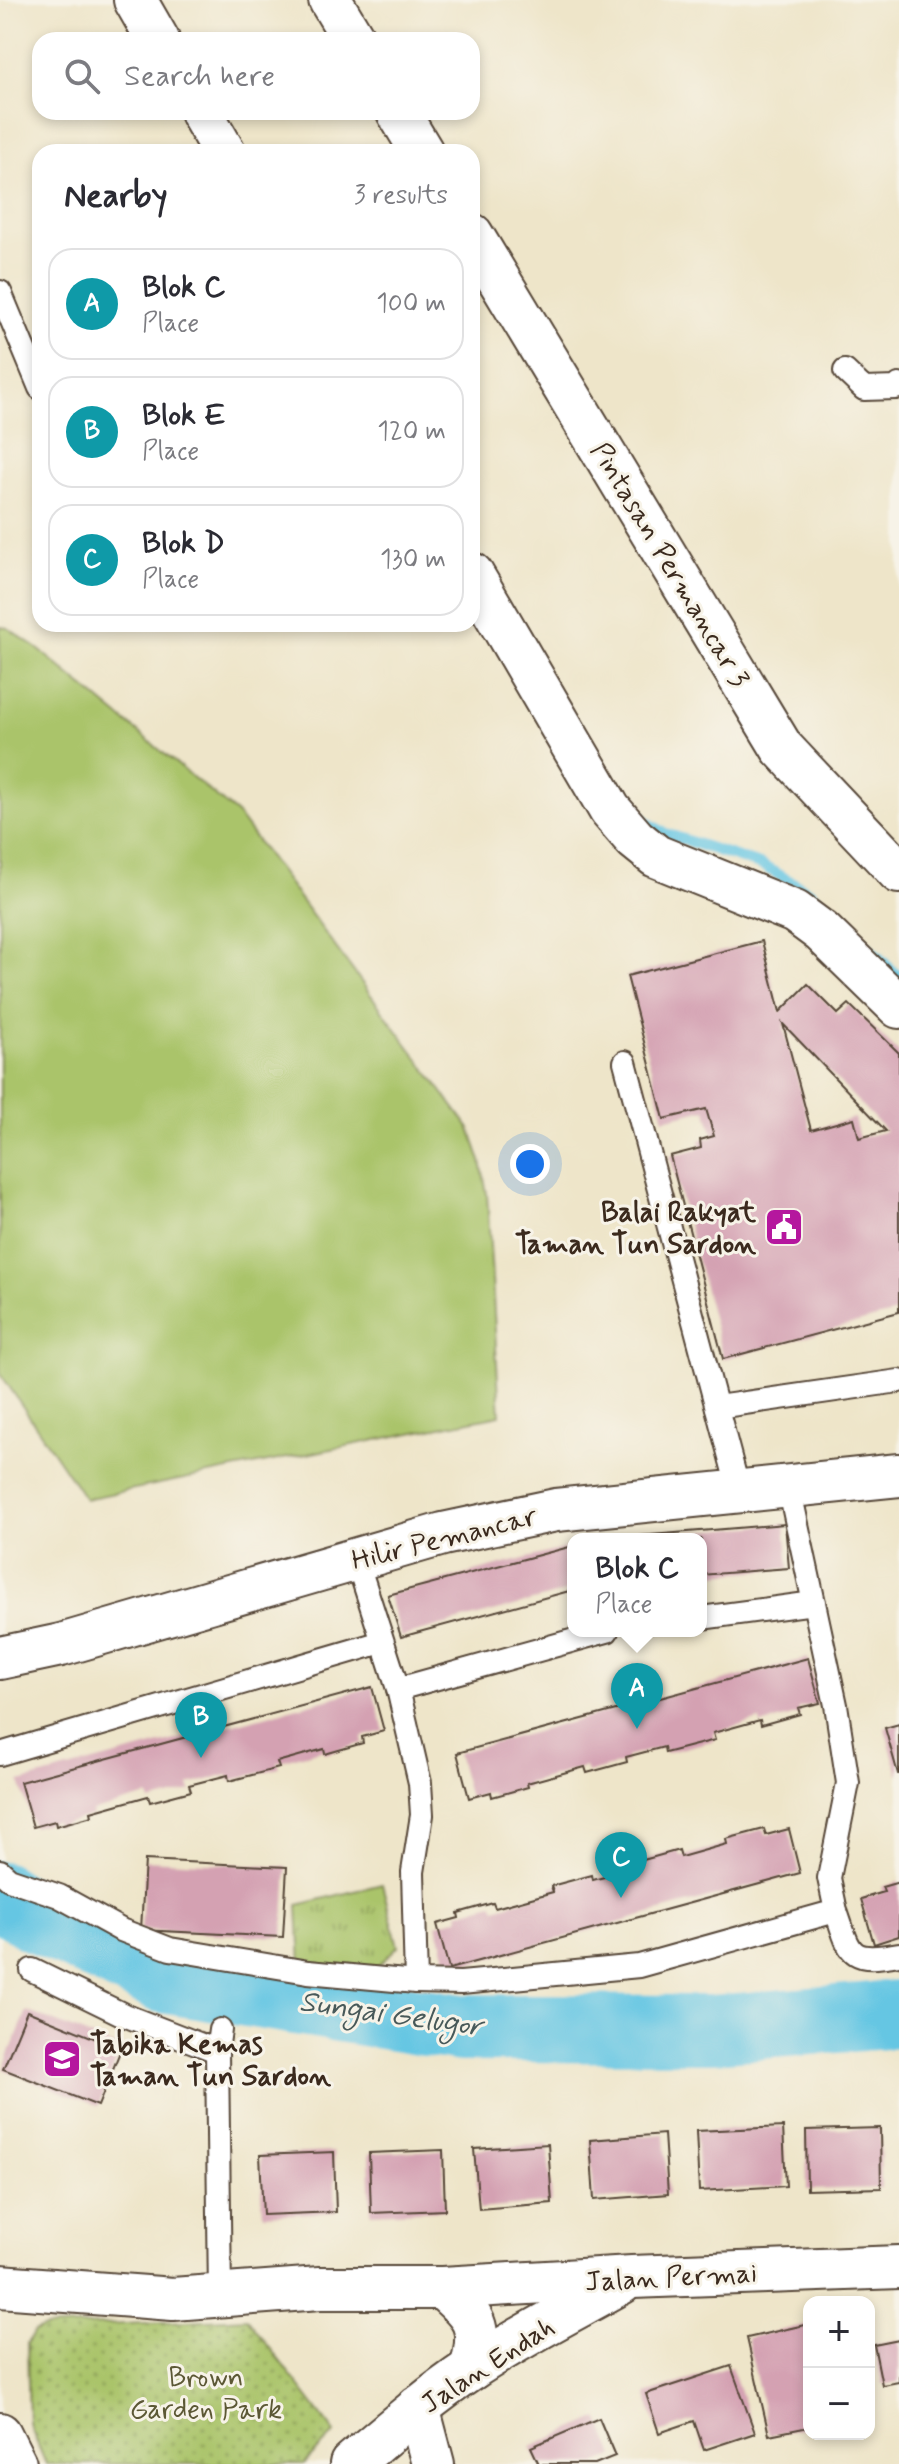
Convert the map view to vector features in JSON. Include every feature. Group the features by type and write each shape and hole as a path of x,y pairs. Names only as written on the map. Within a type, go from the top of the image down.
{"street":[{"path":"135,0 153,32"},
{"path":"330,0 349,32"},
{"path":"206,120 219,144"},
{"path":"403,120 417,144"},
{"name":"Pintasan Permancar 3","path":"480,248 782,748 899,872"},
{"path":"480,588 610,810 635,839 656,856 795,912 822,932 899,1007"},
{"name":"Hilir Pemancar","path":"0,1658 61,1645 443,1534 556,1510 899,1475"},
{"name":"Jalan Permai","path":"0,2286 162,2298 320,2288 442,2288 899,2267"},
{"name":"Jalan Endah","path":"351,2464 418,2407 471,2369 632,2277"},
{"path":"442,2288 466,2308 476,2326 478,2345 471,2369"},
{"path":"418,2407 433,2464"},
{"path":"0,2434 15,2464"}],"lane":[{"path":"0,292 32,369"},
{"path":"845,371 864,389 896,388 899,385"},
{"path":"625,1062 739,1491"},
{"path":"717,1407 899,1381"},
{"path":"789,1487 836,1705 848,1783 829,1878 836,1911 849,1949 857,1956 869,1958 899,1954"},
{"path":"356,1558 398,1689 415,1757 422,1815 413,1872 416,1982"},
{"path":"707,1617 814,1603"},
{"path":"398,1689 585,1637"},
{"path":"0,1754 382,1642"},
{"path":"0,1871 9,1879 59,1896 121,1930 170,1949 308,1972 416,1982 461,1983 639,1966 836,1911"},
{"path":"32,1970 124,2015 218,2041 220,2296"}],"green space":[{"path":"0,627 8,628 38,649 237,814 470,1129 481,1161 487,1194 500,1415 85,1499 0,1373"},
{"path":"382,1884 398,1946 374,1970 301,1966 298,1905"},
{"name":"Brown Garden Park","path":"247,2318 335,2433 304,2464 46,2464 29,2424 27,2343 34,2332 43,2328"}],"building":[{"path":"762,941 780,1012 808,984 838,1014 849,1004 899,1053 899,1312 723,1359 670,1156 701,1148 700,1140 714,1136 706,1109 664,1119 627,976","holes":["783,1024 886,1131 859,1138 854,1118 811,1130"]},
{"path":"785,1524 789,1568 707,1575 707,1533 676,1533"},
{"path":"567,1548 567,1592 401,1637 388,1595"},
{"path":"808,1658 820,1703 798,1708 800,1714 761,1725 760,1720 713,1733 715,1740 665,1753 664,1747 626,1757 627,1762 587,1773 585,1767 527,1783 528,1787 492,1797 491,1792 469,1798 457,1753"},
{"path":"372,1687 384,1731 362,1737 363,1743 325,1754 324,1749 277,1762 279,1768 229,1781 228,1775 189,1785 191,1791 150,1802 148,1796 91,1812 92,1816 56,1826 55,1821 33,1827 20,1782"},
{"path":"899,1724 899,1774 898,1774 885,1728"},
{"path":"764,1829 766,1835 789,1829 800,1873 449,1969 437,1924 459,1918 458,1913 493,1903 495,1908 553,1892 551,1886 592,1875 593,1880 631,1870 629,1864 679,1850 681,1857 727,1844 726,1839"},
{"path":"145,1860 287,1867 283,1937 141,1930"},
{"path":"899,1882 899,1936 874,1944 861,1899 884,1892 882,1887"},
{"name":"Tabika Kemas Taman Tun Sardon","path":"27,2011 121,2049 98,2106 3,2069"},
{"path":"783,2127 786,2186 699,2191 696,2131"},
{"path":"880,2128 881,2188 807,2190 806,2130"},
{"path":"664,2134 668,2194 594,2200 590,2140"},
{"path":"548,2144 552,2203 479,2209 474,2149"},
{"path":"443,2150 445,2210 371,2213 369,2153"},
{"path":"334,2152 336,2212 263,2215 260,2155"},
{"path":"803,2325 803,2428 769,2435 747,2338"},
{"path":"899,2340 899,2382 882,2385 875,2345"},
{"path":"731,2366 755,2433 704,2450 694,2421 659,2433 646,2394"},
{"path":"599,2418 615,2456 595,2464 539,2464 531,2447"}],"waterway":[{"path":"632,803 645,821 664,833 761,865 810,892 899,977"},
{"name":"Sungai Gelugor","path":"0,1895 35,1918 162,1979 461,2028 712,2029 899,2014"}],"place":[{"name":"Balai Rakyat Taman Tun Sardon","path":"784,1227"},
{"name":"Blok C","path":"637,1729"},
{"name":"Blok E","path":"201,1758"},
{"name":"Blok D","path":"621,1898"},
{"name":"Tabika Kemas Taman Tun Sardon","path":"62,2059"}]}
